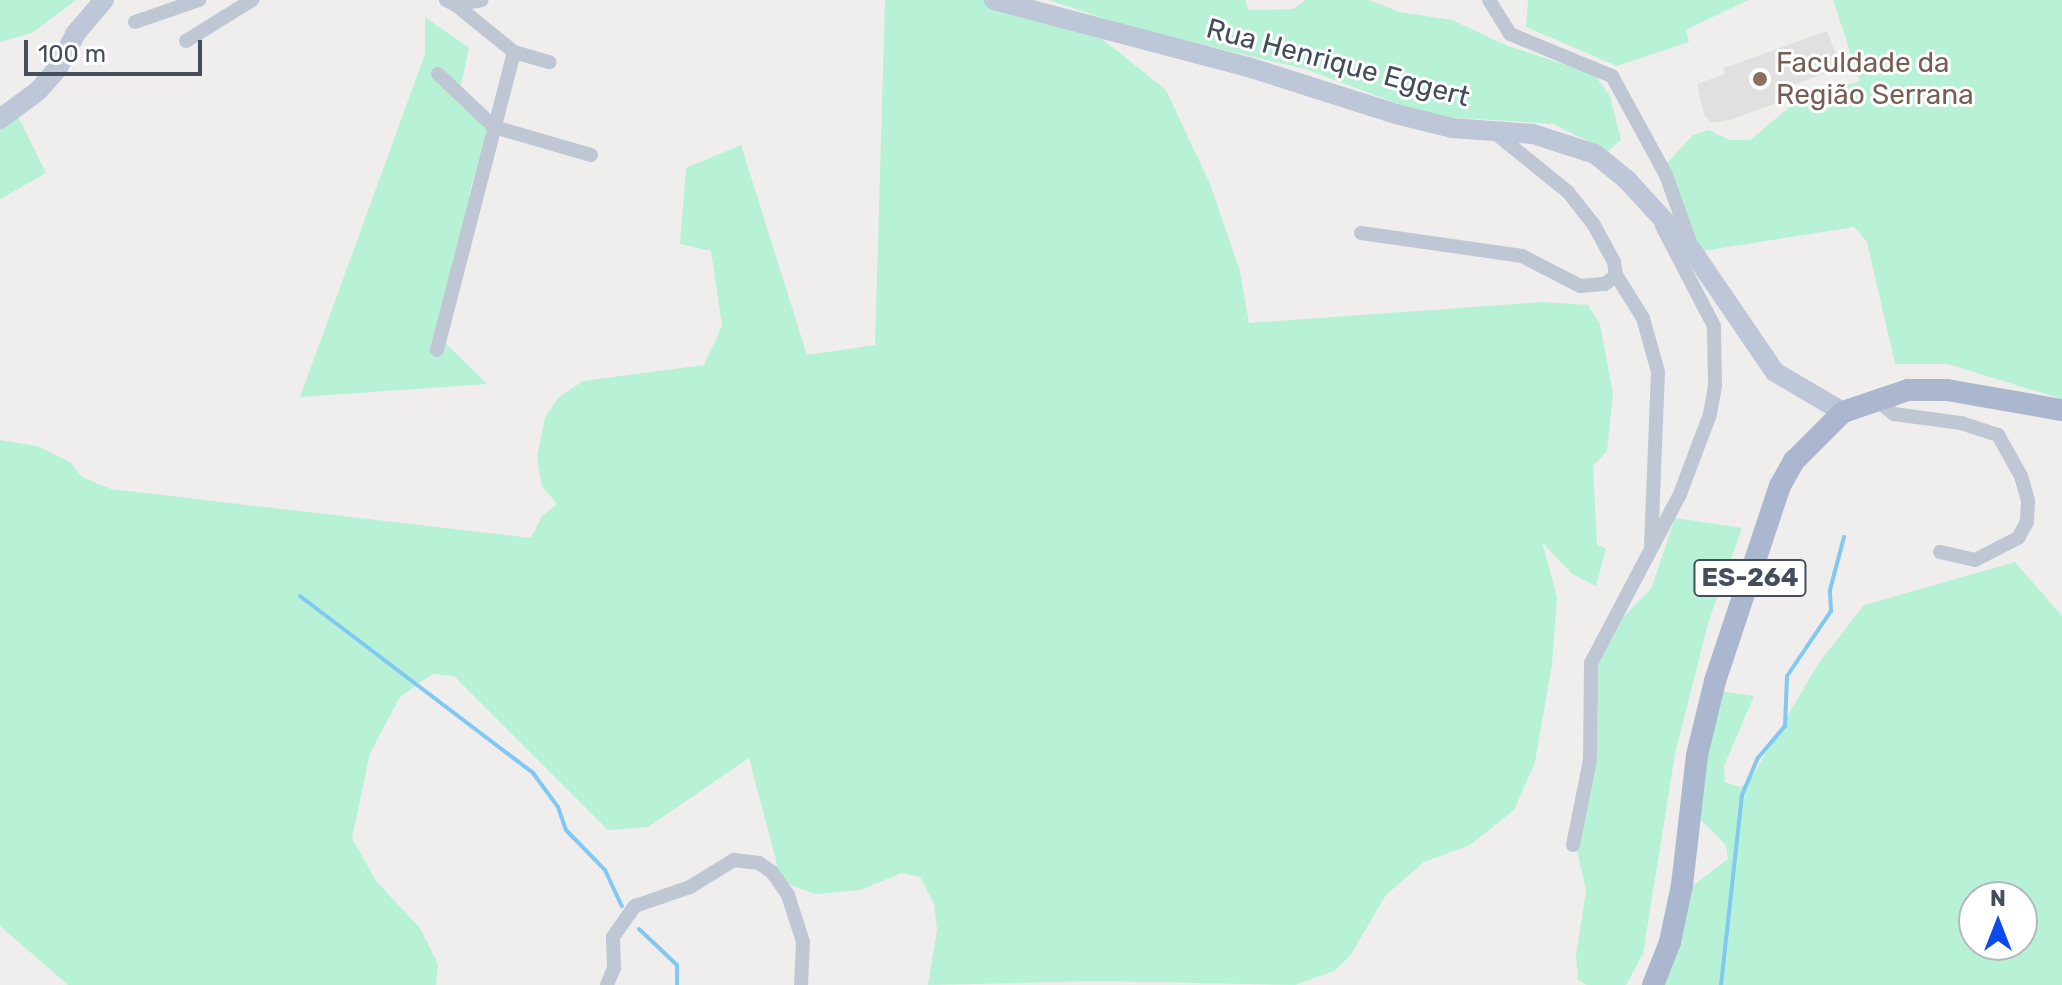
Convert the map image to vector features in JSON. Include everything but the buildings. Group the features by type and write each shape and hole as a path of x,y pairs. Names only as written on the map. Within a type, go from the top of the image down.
{"main road":[{"name":"ES-264","path":"1653,985 1670,942 1682,885 1697,755 1715,681 1780,486 1811,439 1843,412 1874,398 1908,390 1947,390 2062,410"}],"street":[{"path":"0,119 48,80 75,34 104,0"},
{"path":"135,22 199,0"},
{"path":"186,41 252,0"},
{"path":"451,2 482,0"},
{"name":"Rua Henrique Eggert","path":"994,0 1248,67 1396,114 1563,141 1595,154 1652,204 1693,252 1775,372 1843,412"},
{"path":"1489,0 1510,34 1612,76 1677,201 1693,252"},
{"path":"451,2 514,52 550,62"},
{"path":"437,350 514,52"},
{"path":"438,74 494,127 591,155"},
{"path":"1493,132 1568,192 1610,251 1616,275 1643,318 1658,372 1651,546"},
{"path":"1573,845 1590,760 1591,663 1680,494 1710,414 1717,361 1714,326 1652,204"},
{"path":"1361,233 1522,256 1580,286 1593,288 1616,275"},
{"path":"1874,398 1894,414 1961,423 1998,435 2021,476 2028,501 2027,522 2018,538 1975,560 1940,552"},
{"path":"607,985 614,968 613,937 635,906 690,887 734,860 759,863 788,895 803,942 801,985"}],"shaded area":[{"name":"Faculdade da Região Serrana","path":"1827,31 1841,67 1777,91 1781,101 1733,119 1711,123 1704,115 1697,84 1725,74 1724,68"}],"green space":[{"path":"0,0 76,0 32,33 0,42"},
{"path":"885,0 984,0 1091,30 1166,90 1210,184 1240,271 1249,323 1542,302 1588,305 1600,324 1613,394 1607,451 1593,466 1597,544 1606,549 1596,586 1572,574 1542,542 1557,597 1552,664 1535,762 1514,810 1470,845 1424,862 1386,895 1350,956 1334,971 1295,985 1099,981 928,985 937,930 934,904 920,877 901,873 861,890 816,894 790,885 779,872 749,758 648,827 608,830 454,676 432,674 400,697 370,753 352,838 376,881 420,928 438,964 436,985 68,985 0,926 0,440 37,446 70,462 82,477 111,489 531,538 542,516 557,504 542,486 537,458 545,417 559,397 583,381 704,365 722,326 711,251 680,244 686,168 741,145 807,355 875,345"},
{"path":"1049,0 1245,0 1249,10 1293,9 1306,0 1369,0 1400,12 1452,20 1508,46 1594,74 1610,96 1621,140 1608,151 1553,124 1431,116 1305,69 1129,27"},
{"path":"1528,0 1748,0 1686,30 1689,42 1617,66 1526,27"},
{"path":"1833,0 2062,0 2062,399 1948,364 1895,364 1867,242 1854,227 1696,252 1667,163 1693,135 1709,130 1729,140 1750,140 1798,100 1860,81"},
{"path":"425,17 469,48 458,99 488,129 469,195 472,206 439,337 487,384 300,397 425,54"},
{"path":"16,112 46,173 0,199 0,121"},
{"path":"1675,518 1742,528 1709,620 1675,754 1643,954 1626,985 1587,985 1578,980 1576,955 1586,891 1577,850 1594,770 1589,701 1601,640 1651,589"},
{"path":"2015,562 2062,616 2062,985 1664,985 1682,894 1728,859 1726,845 1683,803 1707,689 1754,696 1724,766 1725,782 1740,787 1750,780 1818,664 1864,605"}],"waterway":[{"path":"1721,985 1742,795 1757,759 1785,726 1787,676 1831,611 1830,590 1844,537"},
{"path":"300,596 533,773 558,807 566,830 605,870 622,906"},
{"path":"639,929 677,965 677,985"}],"place":[{"name":"Faculdade da Região Serrana","path":"1760,79"}]}
